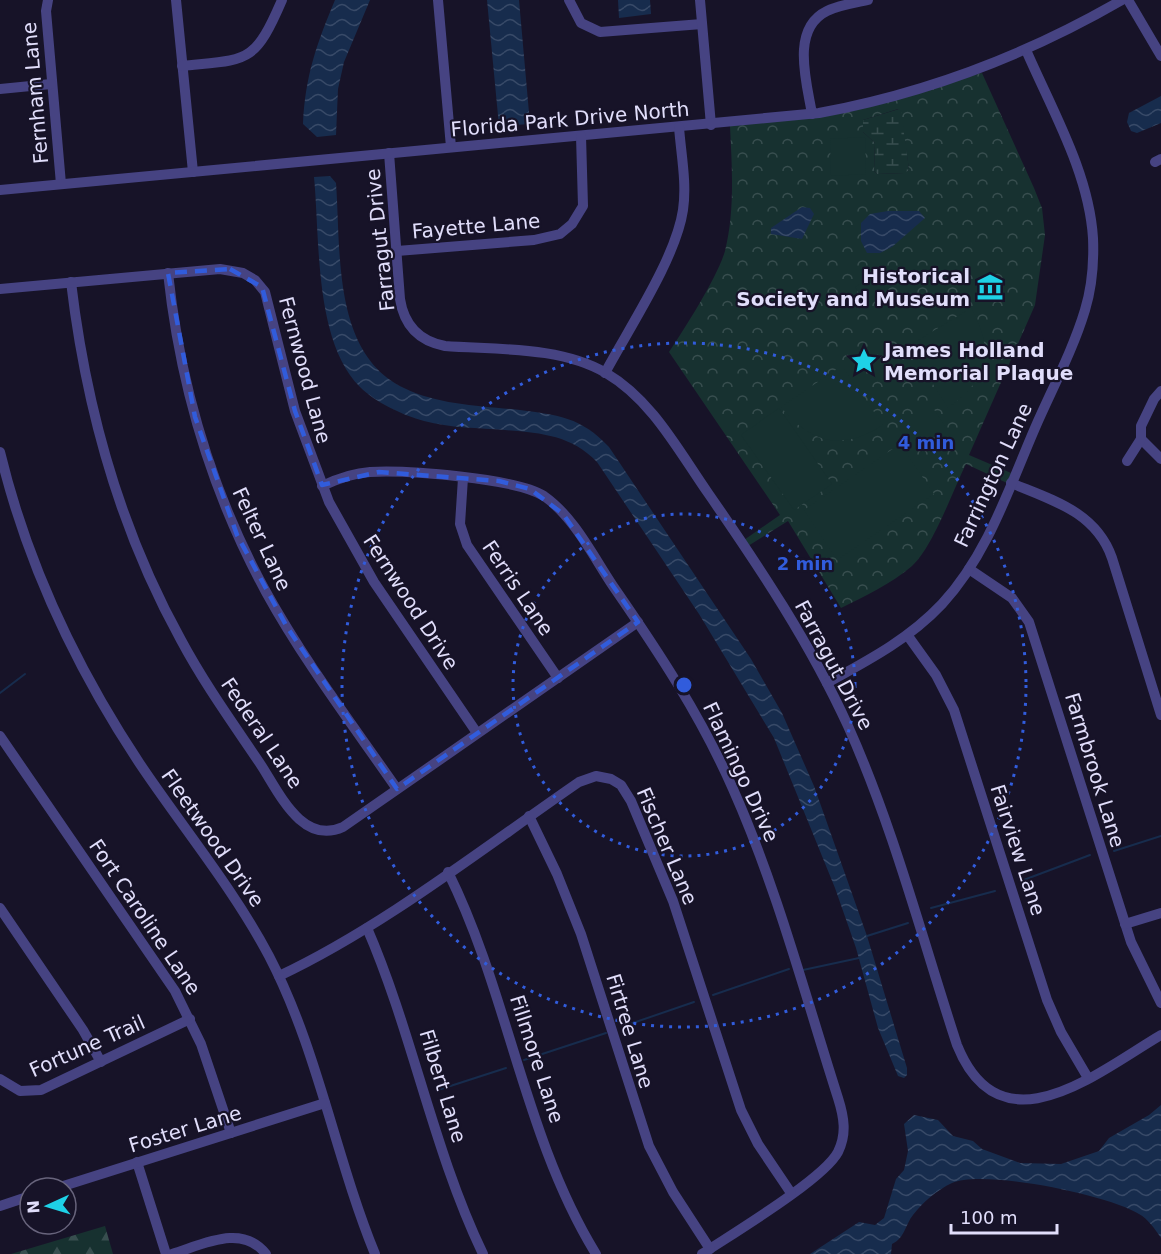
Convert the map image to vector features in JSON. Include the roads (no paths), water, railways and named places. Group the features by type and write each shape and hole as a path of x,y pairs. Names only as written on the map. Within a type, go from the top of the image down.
{"street":[{"name":"Fernham Lane","path":"48,0 46,11 51,84 61,184"},
{"path":"176,0 193,172"},
{"path":"182,66 237,60 253,52 264,40 282,0"},
{"path":"438,0 451,147"},
{"path":"569,0 578,18 596,31 609,33 702,24"},
{"path":"700,0 711,125"},
{"path":"812,114 803,54 811,28 827,11 868,0"},
{"name":"Florida Park Drive North","path":"0,190 812,114 895,97 970,73 1026,50 1122,0"},
{"path":"1128,0 1161,56"},
{"name":"Farrington Lane","path":"827,683 908,636 942,604 969,569 993,526 1081,322 1093,267 1092,226 1085,191 1026,50"},
{"path":"0,89 51,84"},
{"path":"605,373 665,263 677,235 684,197 679,127"},
{"name":"Fayette Lane","path":"397,252 534,240 560,234 572,224 584,206 581,136"},
{"name":"Farragut Drive","path":"389,153 403,312 414,330 426,340 445,346 562,357 605,373 631,390 657,419 769,581 827,683 884,814 955,1039 968,1068 992,1090 1026,1100 1055,1095 1161,1035"},
{"name":"Fernwood Lane","path":"168,273 226,269 243,273 258,283 267,297 295,411 322,486"},
{"path":"0,289 168,273"},
{"name":"Felter Lane","path":"168,273 176,336 193,410 214,478 237,535 287,627 397,789"},
{"name":"Federal Lane","path":"71,282 86,386 120,506 159,597 206,684 289,806 311,829 324,831 340,828 638,622"},
{"path":"1161,391 1154,399 1140,431 1142,439 1161,459"},
{"path":"1127,461 1142,439"},
{"name":"Fleetwood Drive","path":"0,452 36,565 56,614 88,676 136,758 251,925 279,976 299,1024 375,1254"},
{"name":"Flamingo Drive","path":"322,486 349,476 370,472 516,484 536,491 553,504 570,523 638,622 690,704 742,809 764,866 842,1114 844,1131 837,1154 824,1170 706,1251"},
{"name":"Ferris Lane","path":"463,478 460,524 467,545 558,678"},
{"path":"1011,483 1081,514 1102,536 1112,558 1161,715"},
{"name":"Fernwood Drive","path":"322,486 374,582 477,733"},
{"name":"Farmbrook Lane","path":"969,569 1012,598 1029,622 1138,962 1161,1003"},
{"name":"Fairview Lane","path":"908,636 936,675 954,710 1047,1000 1061,1032 1088,1078"},
{"name":"Fort Caroline Lane","path":"0,736 162,971 190,1019 231,1133"},
{"name":"Fischer Lane","path":"279,976 322,956 367,928 589,777 611,778 625,790 673,901 741,1110 758,1144 791,1193"},
{"name":"Firtree Lane","path":"529,816 557,874 580,934 649,1146 706,1251"},
{"name":"Fillmore Lane","path":"448,872 487,963 552,1165 568,1203 596,1254"},
{"path":"0,908 83,1030 101,1062"},
{"path":"1125,924 1161,913"},
{"name":"Filbert Lane","path":"367,928 399,1009 457,1190 483,1254"},
{"name":"Fortune Trail","path":"0,1080 16,1090 36,1091 190,1019"},
{"name":"Foster Lane","path":"78,1181 325,1103"},
{"path":"137,1162 166,1254"},
{"path":"0,1206 18,1200"},
{"path":"172,1254 235,1237 253,1242 266,1254"}],"water":[{"path":"335,0 370,0 344,62 338,89 336,135 317,137 303,124 306,90 317,45"},
{"path":"487,0 519,0 530,124 499,126"},
{"path":"618,0 650,0 651,14 619,18"},
{"path":"1161,96 1161,123 1137,133 1131,131 1127,122 1129,113"},
{"path":"330,176 336,183 341,268 352,326 364,351 381,372 404,388 431,398 460,404 557,416 589,429 609,447 751,659 782,713 814,786 867,936 907,1068 907,1075 904,1078 898,1076 878,1028 856,948 835,888 774,738 699,614 597,462 577,446 555,437 531,432 444,425 407,415 390,408 366,393 345,367 334,344 327,317 319,259 314,177"},
{"path":"802,207 810,208 814,214 802,239 771,234 771,228"},
{"path":"888,211 919,211 925,218 892,247 880,253 867,253 861,241 861,223 870,214"},
{"path":"1161,1105 1161,1238 1142,1216 1101,1199 1046,1186 990,1179 968,1180 946,1186 926,1201 910,1219 900,1238 892,1244 891,1254 810,1254 859,1222 875,1225 884,1218 896,1179 904,1170 908,1151 904,1124 914,1115 938,1120 953,1136 973,1141 982,1149 1020,1163 1061,1164 1099,1151 1109,1138 1149,1115"}],"waterway":[{"path":"0,693 25,674"},
{"path":"1114,851 1161,836"},
{"path":"1021,881 1090,855"},
{"path":"931,908 995,891"},
{"path":"867,936 908,923"},
{"path":"803,970 859,958"},
{"path":"713,995 789,969"},
{"path":"627,1025 694,1002"},
{"path":"524,1060 606,1033"},
{"path":"438,1090 506,1068"}],"place":[{"name":"Historical Society and Museum","path":"990,287"},
{"name":"James Holland Memorial Plaque","path":"864,361"}]}
